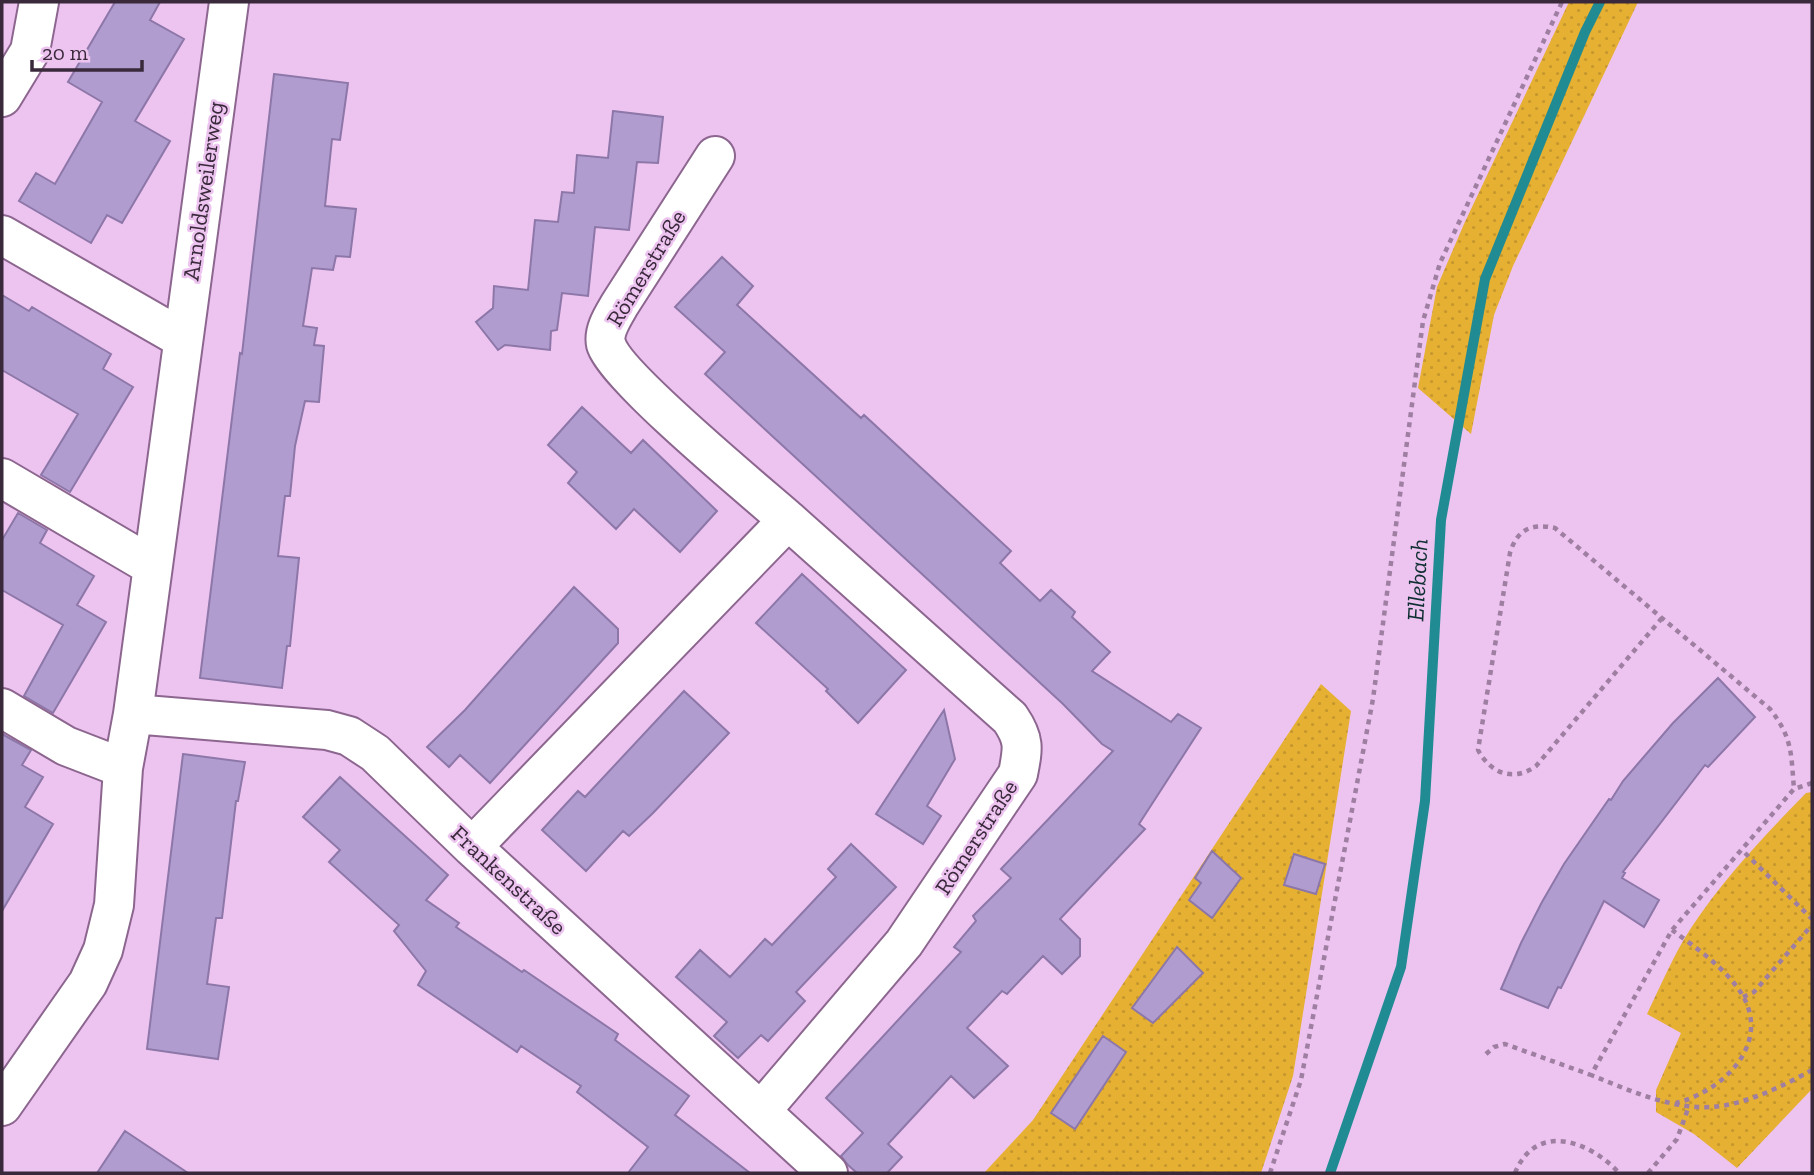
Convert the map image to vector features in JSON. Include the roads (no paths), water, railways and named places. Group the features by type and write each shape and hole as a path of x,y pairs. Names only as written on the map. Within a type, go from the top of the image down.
{"street":[{"path":"2,97 30,51 38,2"},
{"name":"Arnoldsweilerweg","path":"2,1106 88,983 103,950 114,905 123,768 133,714 229,2"},
{"name":"Römerstraße","path":"715,156 609,323 605,341 609,352 656,402 1010,718 1021,735 1023,751 1018,774 904,943 761,1111"},
{"path":"2,235 183,339"},
{"path":"2,478 152,566"},
{"path":"472,847 788,520"},
{"path":"2,708 66,746 123,768"},
{"name":"Frankenstraße","path":"133,714 327,730 349,736 375,753 472,847 828,1173"}],"waterway":[{"name":"Ellebach","path":"1330,1173 1401,967 1425,801 1441,520 1485,279 1585,32 1600,2"}]}
